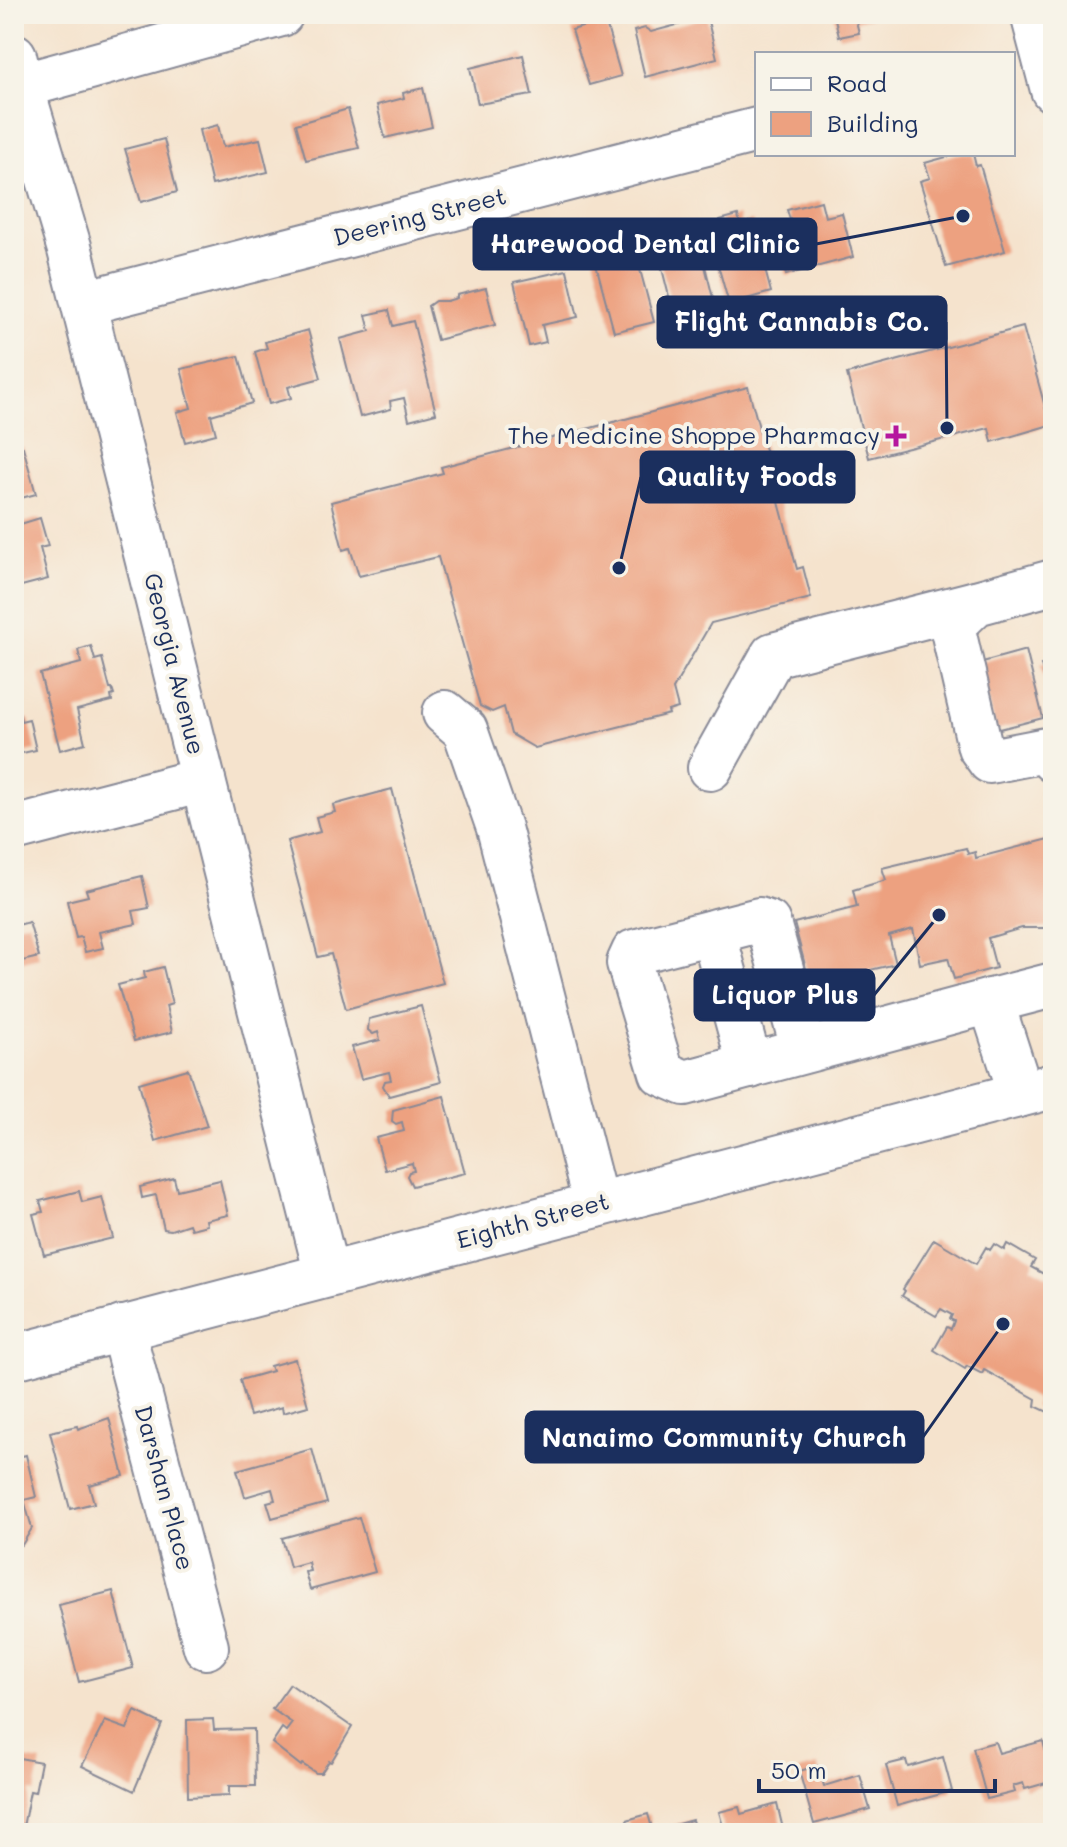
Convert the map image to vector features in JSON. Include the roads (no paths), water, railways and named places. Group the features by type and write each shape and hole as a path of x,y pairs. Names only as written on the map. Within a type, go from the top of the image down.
{"street":[{"path":"17,71 281,14"},
{"path":"1033,14 1041,66"},
{"name":"Georgia Avenue","path":"17,71 84,303 327,1275"},
{"name":"Deering Street","path":"84,303 755,131"},
{"path":"710,768 773,655 1053,582"},
{"path":"976,603 952,626 980,747 990,761 1046,750 1053,760"},
{"path":"445,713 465,730 499,828 596,1205"},
{"path":"14,829 203,780"},
{"path":"804,1051 768,923 759,920 634,952 629,963 662,1073 685,1083 1053,985"},
{"path":"713,932 750,1066"},
{"path":"991,1001 1037,1090"},
{"name":"Eighth Street","path":"14,1357 1037,1090"},
{"name":"Darshan Place","path":"122,1328 206,1647"}],"place":[{"name":"Harewood Dental Clinic","path":"963,216"},
{"name":"Flight Cannabis Co.","path":"947,428"},
{"name":"The Medicine Shoppe Pharmacy","path":"896,436"},
{"name":"Quality Foods","path":"619,568"},
{"name":"Liquor Plus","path":"939,915"},
{"name":"Nanaimo Community Church","path":"1003,1324"}]}
